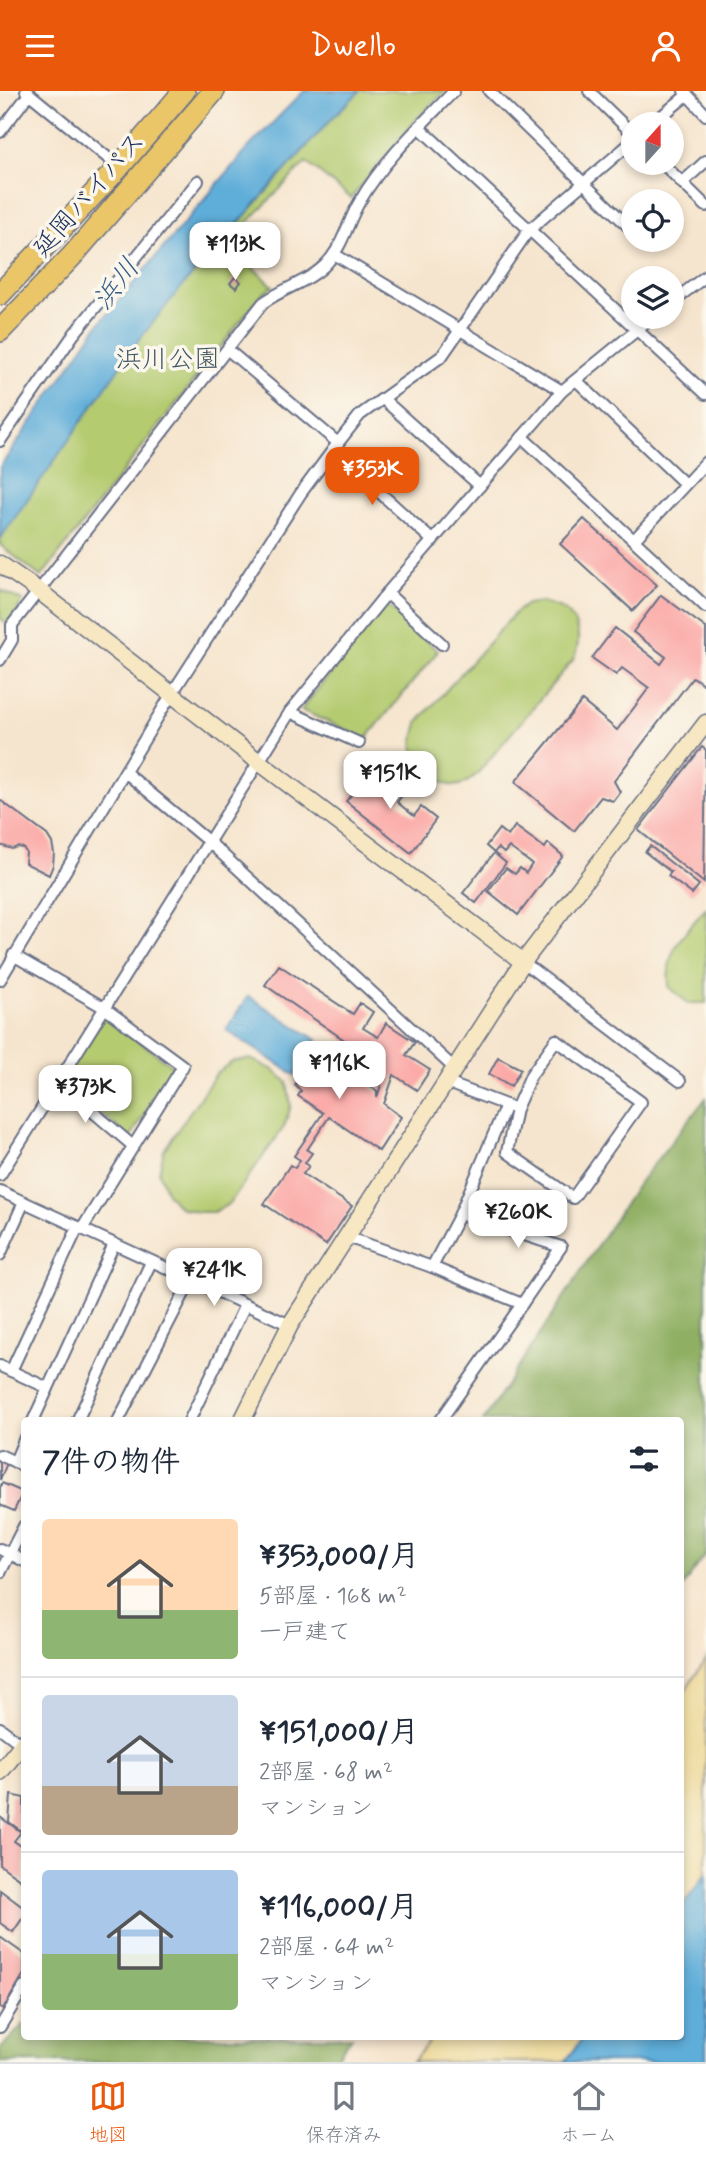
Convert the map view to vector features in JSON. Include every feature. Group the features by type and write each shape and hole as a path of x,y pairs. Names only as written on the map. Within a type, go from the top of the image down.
{"highway":[{"name":"延岡バイパス","path":"0,294 119,167 184,91"},
{"name":"延岡バイパス","path":"0,331 73,255 214,91"}],"street":[{"path":"0,132 31,95 46,91"},
{"path":"0,660 12,640 12,625 264,303 279,291 318,272 334,254 360,201 419,127 454,91"},
{"path":"489,91 621,219"},
{"path":"589,91 621,124"},
{"path":"665,112 685,93 706,115"},
{"path":"31,95 119,167"},
{"path":"419,127 706,394"},
{"path":"0,980 171,695 301,493 335,447 360,415 442,356 529,230 621,148"},
{"path":"682,183 706,161"},
{"path":"674,175 706,206"},
{"path":"0,441 74,334 198,181"},
{"path":"334,254 562,391"},
{"path":"684,293 706,276"},
{"path":"0,1175 290,712 387,593 562,391 637,330"},
{"path":"228,350 433,541"},
{"path":"576,380 685,484"},
{"path":"383,399 480,485"},
{"path":"522,437 706,607"},
{"path":"634,540 706,462"},
{"path":"0,564 680,1080"},
{"path":"387,593 442,645"},
{"path":"290,712 359,743"},
{"path":"244,1417 290,1325 523,962 706,723"},
{"path":"125,772 209,842 454,1068"},
{"path":"13,955 103,1007 183,1066 80,1228 4,1370 48,1388"},
{"path":"432,1268 511,1107 556,1040 640,1103 573,1198 507,1152 511,1107"},
{"path":"57,1081 133,1146"},
{"path":"444,1082 511,1107"},
{"path":"0,1191 290,1325"},
{"path":"0,1255 24,1202"},
{"path":"443,1417 561,1247 460,1214"},
{"path":"347,1237 522,1304"},
{"path":"35,1417 114,1244"},
{"path":"79,1417 151,1262"},
{"path":"120,1417 191,1280"},
{"path":"191,1417 246,1305"},
{"path":"0,1455 20,1464"},
{"path":"0,1573 5,1551 21,1531"},
{"path":"5,1551 21,1559"},
{"path":"0,1728 21,1742"},
{"path":"0,1772 21,1748"},
{"path":"0,2027 21,1992"}],"green space":[{"name":"浜川公園","path":"360,91 445,91 416,120 351,198 306,162 227,244 273,286 260,296 41,577 0,545 0,538 130,351 182,286 332,118"},
{"path":"0,590 23,601 8,624 0,618"},
{"path":"542,602 563,609 573,620 578,640 573,660 477,774 463,784 449,785 441,782 422,766 415,754 418,722 515,613 527,604"},
{"path":"386,604 438,651 366,739 301,710"},
{"path":"706,908 706,1003 688,1003 669,987 670,962 677,943"},
{"path":"104,1015 174,1067 130,1138 63,1081"},
{"path":"250,1059 272,1069 287,1082 291,1106 284,1127 229,1204 214,1212 197,1212 179,1207 167,1193 159,1172 164,1150 216,1074 232,1062"},
{"path":"706,1098 706,1554 684,1585 684,1417 486,1417 637,1185"},
{"path":"21,2027 21,2040 350,2040 332,2062 0,2062 0,2049"}],"sand":[{"path":"706,1659 706,1874 684,1904 684,1692"},
{"path":"430,2040 582,2040 565,2062 412,2062"}],"water":[{"path":"304,91 360,91 332,118 178,291 135,345 0,539 0,467 98,325 248,148"},
{"path":"248,996 317,1040 295,1075 226,1030"},
{"path":"706,1874 706,2062 565,2062 582,2040 684,2040 684,1904"}],"building":[{"path":"235,277 241,282 236,288 230,283"},
{"path":"584,519 657,585 633,611 560,544"},
{"path":"661,595 706,628 706,686 693,677 614,781 620,792 613,801 601,797 574,831 515,782 582,701 617,730 649,688 622,668 616,675 592,658 615,628 661,664 666,657 633,632"},
{"path":"702,747 706,750 704,883 638,830"},
{"path":"373,768 404,793 397,802 414,816 421,807 436,819 411,853 346,801"},
{"path":"0,800 47,835 54,853 49,875 25,863 26,852 23,848 12,849 0,845"},
{"path":"515,826 545,848 548,843 563,856 518,915 488,891 506,868 515,874 520,868 526,873 532,864 509,847 504,853 498,848 494,853 486,846 499,829 508,836"},
{"path":"650,846 699,885 692,894 668,876 671,872 645,852"},
{"path":"494,853 506,863 476,903 463,893"},
{"path":"279,965 353,1014 360,1003 373,1012 363,1028 378,1037 386,1023 415,1042 406,1055 430,1070 417,1090 394,1075 384,1104 401,1117 379,1151 329,1117 307,1150 312,1153 305,1163 309,1166 303,1174 352,1206 326,1245 264,1204 290,1165 295,1168 300,1160 294,1156 323,1113 298,1096 301,1091 295,1085 316,1051 377,1091 377,1098 386,1069 265,985"},
{"path":"498,1057 521,1069 511,1086 489,1074"},
{"path":"0,1460 7,1463 0,1480"},
{"path":"2,1483 21,1491 14,1511 0,1505"},
{"path":"11,1795 21,1797 21,1831 9,1822"},
{"path":"0,1817 21,1832 14,1841 21,1846 21,1880 0,1865"},
{"path":"0,1890 21,1906 21,1920 13,1932 0,1923"},
{"path":"0,1937 21,1952 21,1979 3,2009 0,2007"}],"water label":[{"name":"浜川","path":"115,283"}]}
